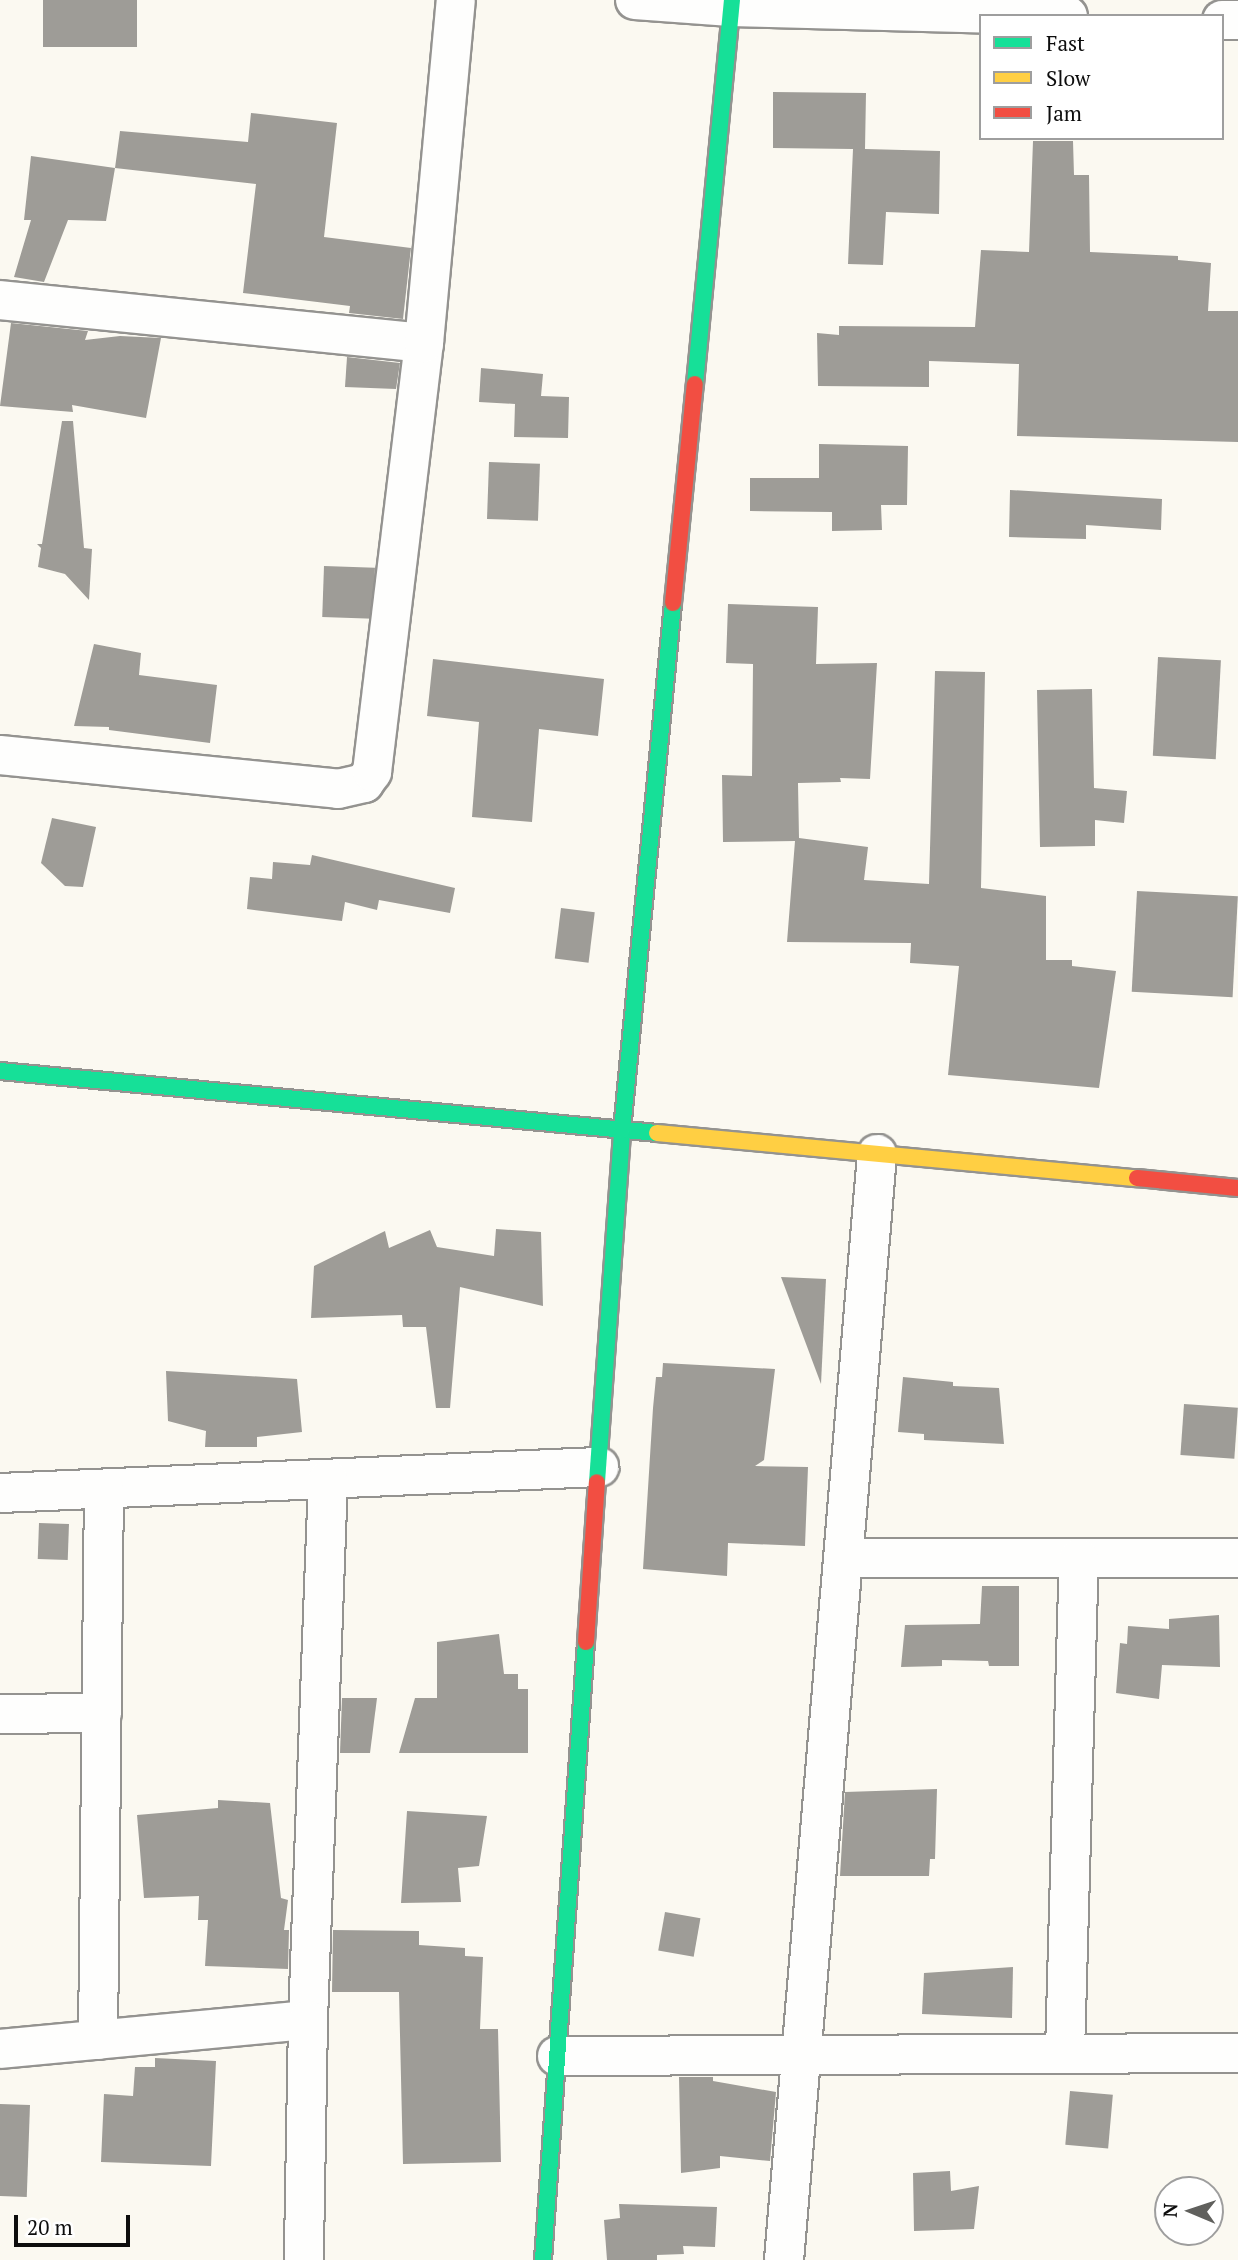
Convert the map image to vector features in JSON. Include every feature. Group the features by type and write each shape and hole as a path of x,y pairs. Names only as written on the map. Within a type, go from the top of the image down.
{"street":[{"path":"0,755 330,788 364,783 372,772 424,343 456,0"},
{"path":"635,0 1016,14"},
{"path":"543,2260 622,1130 732,3"},
{"path":"0,300 424,343"},
{"path":"0,1071 1238,1188"},
{"path":"784,2260 877,1154"},
{"path":"0,1493 598,1466"},
{"path":"304,2260 308,2020 328,1479"},
{"path":"98,2039 104,1489"},
{"path":"843,1558 1238,1558"},
{"path":"1065,2052 1079,1558"},
{"path":"0,1714 102,1713"},
{"path":"0,2049 308,2020"},
{"path":"557,2056 1238,2053"}],"building":[{"path":"43,0 137,0 137,47 43,47"},
{"path":"773,92 866,93 865,149 940,151 939,214 886,212 883,265 848,264 853,149 773,148"},
{"path":"251,113 337,123 324,237 411,248 403,319 349,313 350,306 243,293 256,184 115,168 120,131 248,142"},
{"path":"1033,141 1073,141 1074,175 1089,175 1090,252 1178,256 1178,260 1211,263 1208,311 1238,311 1238,442 1017,436 1019,364 929,361 929,387 818,386 817,333 839,335 839,326 975,327 981,250 1029,252"},
{"path":"31,156 115,168 106,221 68,220 44,282 14,277 31,220 24,220"},
{"path":"11,323 88,331 85,340 120,336 161,338 146,418 72,405 73,412 0,406"},
{"path":"347,357 400,363 396,389 345,387"},
{"path":"481,368 543,374 541,396 569,397 568,438 514,437 515,404 479,402"},
{"path":"62,421 73,421 84,548 92,549 89,600 65,574 38,567 41,548 37,544 42,544"},
{"path":"819,444 908,446 907,505 881,505 882,530 832,531 832,512 750,511 750,478 819,478"},
{"path":"489,462 540,464 538,521 487,519"},
{"path":"1010,490 1162,499 1161,530 1086,525 1086,539 1009,537"},
{"path":"324,566 375,568 373,619 322,617"},
{"path":"728,604 818,607 816,664 877,663 870,779 840,778 841,782 798,783 799,838 868,847 864,880 929,884 935,671 985,672 981,888 1046,896 1046,960 1072,960 1072,966 1116,971 1099,1088 948,1075 959,966 910,963 911,943 787,942 795,841 723,842 722,775 752,776 753,664 726,663"},
{"path":"94,644 141,653 139,675 217,685 210,743 109,730 109,727 74,726"},
{"path":"1158,657 1221,660 1216,759 1153,756"},
{"path":"433,659 604,679 598,736 539,729 532,822 472,817 479,722 427,716"},
{"path":"1092,689 1094,788 1127,791 1124,823 1095,820 1095,846 1040,847 1037,690"},
{"path":"52,818 96,827 83,887 65,886 41,863"},
{"path":"312,855 455,888 450,913 379,900 377,910 345,902 342,921 247,909 250,877 272,879 273,862 310,865"},
{"path":"1137,891 1238,896 1233,997 1132,992"},
{"path":"561,908 595,912 589,963 555,959"},
{"path":"496,1229 541,1232 543,1306 460,1287 450,1408 436,1408 426,1327 403,1327 402,1315 311,1318 314,1266 385,1231 389,1248 430,1230 437,1247 494,1256"},
{"path":"781,1277 826,1279 821,1384"},
{"path":"663,1363 775,1369 764,1460 755,1466 808,1467 805,1546 728,1543 727,1576 643,1569 656,1377 662,1377"},
{"path":"166,1371 297,1379 302,1432 257,1437 257,1447 205,1447 206,1431 168,1421"},
{"path":"903,1377 953,1382 953,1386 999,1388 1004,1444 924,1440 924,1434 898,1432"},
{"path":"1184,1404 1238,1408 1234,1459 1180,1455"},
{"path":"39,1523 69,1524 68,1560 38,1559"},
{"path":"982,1586 1019,1586 1019,1666 989,1666 988,1661 942,1660 942,1666 901,1667 905,1625 980,1624"},
{"path":"1219,1615 1220,1667 1162,1665 1159,1699 1116,1693 1120,1643 1127,1644 1128,1626 1169,1629 1169,1619"},
{"path":"499,1634 504,1674 518,1674 518,1689 528,1689 528,1753 399,1753 415,1698 437,1698 437,1642"},
{"path":"342,1698 377,1698 370,1753 340,1753"},
{"path":"937,1789 935,1859 930,1859 929,1876 840,1876 845,1792"},
{"path":"218,1800 270,1803 281,1898 288,1900 284,1930 289,1930 288,1969 205,1966 208,1920 198,1920 199,1896 144,1898 137,1815 218,1808"},
{"path":"407,1811 487,1816 479,1866 458,1868 461,1902 401,1903"},
{"path":"665,1912 700,1918 694,1957 658,1950"},
{"path":"333,1930 419,1931 419,1945 465,1948 465,1956 483,1957 480,2029 498,2029 501,2162 403,2164 399,1992 332,1992"},
{"path":"1013,1967 1012,2018 922,2014 924,1973"},
{"path":"155,2058 216,2061 211,2166 101,2162 104,2094 133,2096 135,2067 155,2067"},
{"path":"679,2077 713,2077 713,2081 776,2092 770,2161 720,2156 720,2168 681,2173"},
{"path":"1070,2091 1113,2095 1108,2149 1065,2145"},
{"path":"0,2104 30,2105 27,2197 0,2196"},
{"path":"950,2171 951,2191 979,2186 974,2229 914,2231 913,2173"},
{"path":"619,2204 717,2207 715,2247 683,2246 684,2254 657,2255 657,2260 607,2260 604,2220 620,2218"}],"traffic: fast":[{"path":"695,384 732,0"},
{"path":"597,1482 622,1130 673,603"},
{"path":"0,1071 657,1133"},
{"path":"543,2260 586,1642"}],"traffic: slow":[{"path":"657,1133 1137,1178"}],"traffic: jam":[{"path":"673,603 695,384"},
{"path":"1137,1178 1238,1188"},
{"path":"586,1642 597,1482"}]}
